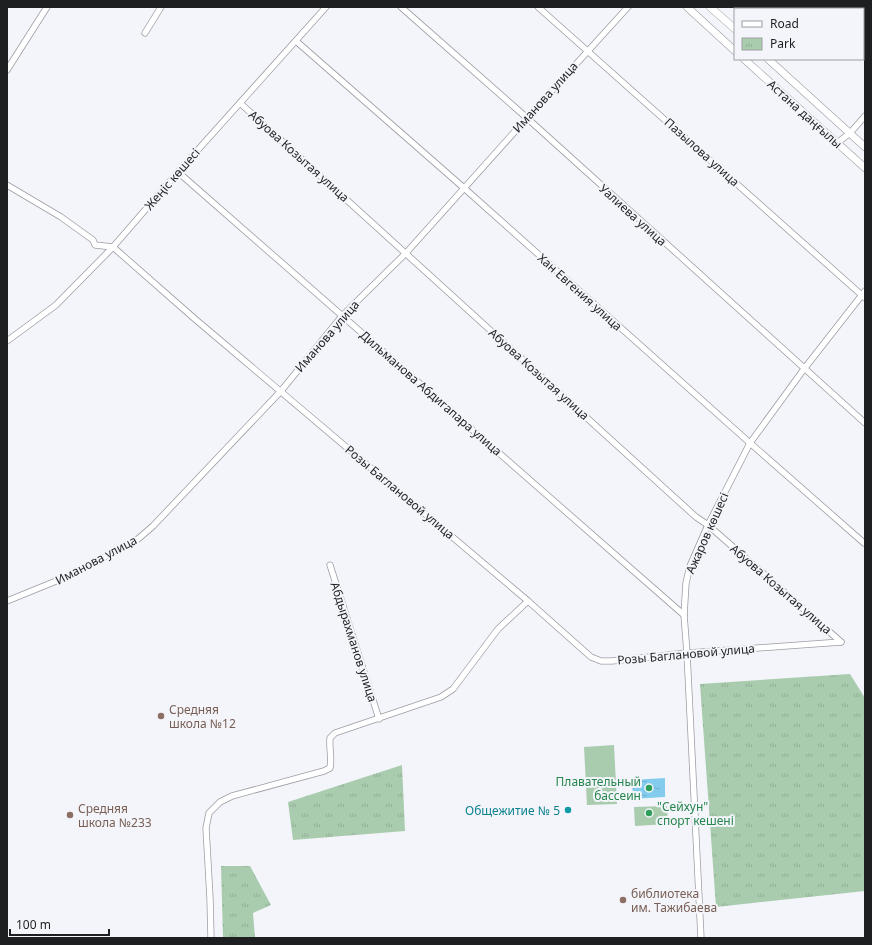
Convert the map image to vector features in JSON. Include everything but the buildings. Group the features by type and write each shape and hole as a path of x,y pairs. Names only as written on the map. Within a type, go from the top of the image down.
{"street":[{"path":"7,70 47,7"},
{"path":"145,33 161,7"},
{"name":"Жеңіс көшесі","path":"7,341 56,305 113,247 326,7"},
{"name":"Уалиева улица","path":"401,7 527,118 865,423"},
{"name":"Пазылова улица","path":"538,7 864,294"},
{"name":"Иманова улица","path":"7,601 71,575 138,539 178,501 281,391 342,316 406,253 628,7"},
{"path":"687,7 734,50"},
{"path":"710,7 734,28"},
{"name":"Хан Евгения улица","path":"296,41 464,188 750,444 864,543"},
{"name":"Астана даңғылы","path":"746,60 865,168"},
{"name":"Астана даңғылы","path":"769,60 865,147"},
{"name":"Абуова Козытая улица","path":"240,103 696,517 708,525 841,642"},
{"path":"837,143 850,133 865,116"},
{"name":"Дильманова Абдигапара улица","path":"178,172 684,615"},
{"name":"Розы Баглановой улица","path":"7,185 61,217 93,240 95,245 113,247 195,319 528,601 591,657 601,661 841,642"},
{"name":"Ажаров көшесі","path":"701,938 684,615 686,583 690,566 708,525 750,444 804,369 864,294"},
{"name":"Абдырахманов улица","path":"330,565 379,719"},
{"name":"Абдырахманов улица","path":"211,938 206,828 210,813 220,802 232,796 324,771 330,768 330,738 335,733 441,697 453,689 498,629 528,601"}],"green space":[{"path":"850,674 865,698 865,891 716,907 700,684"},
{"path":"614,745 617,804 587,805 584,747"},
{"path":"402,765 405,831 293,840 288,802"},
{"path":"667,806 668,824 635,826 634,807"},
{"path":"221,866 250,866 271,905 253,913 255,938 223,938"}],"water":[{"name":"Плавательный бассеин","path":"665,778 665,797 633,799 632,780"}],"place":[{"name":"Средняя школа №12","path":"161,716"},
{"name":"Плавательный бассеин","path":"649,788"},
{"name":"Общежитие № 5","path":"568,810"},
{"name":"\"Сейхун\" спорт кешені","path":"649,813"},
{"name":"Средняя школа №233","path":"70,815"},
{"name":"библиотека им. Тажибаева","path":"623,900"}]}
